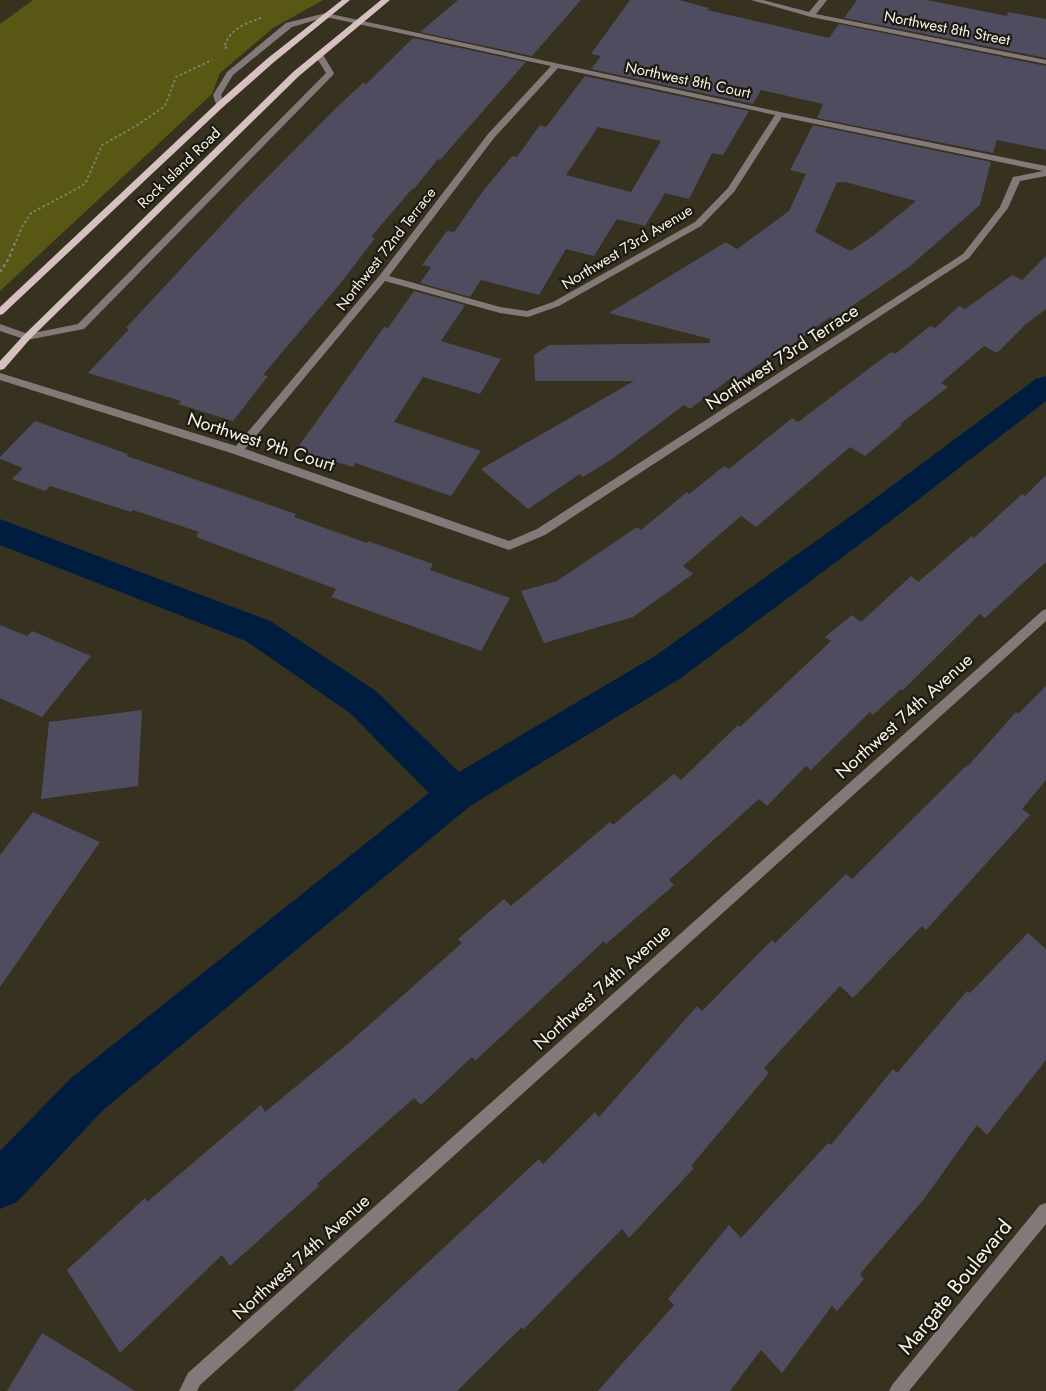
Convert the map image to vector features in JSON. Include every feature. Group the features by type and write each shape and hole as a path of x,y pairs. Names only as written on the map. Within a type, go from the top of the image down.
{"main road":[{"name":"Rock Island Road","path":"0,312 220,105 346,0"},
{"name":"Rock Island Road","path":"0,366 27,337 319,54 386,0"}],"street":[{"name":"Northwest 8th Street","path":"755,0 810,15 1046,62"},
{"path":"810,15 823,0"},
{"name":"Northwest 8th Court","path":"326,15 780,114 1046,169"},
{"path":"220,105 217,95 230,74 289,25 326,15"},
{"path":"0,327 27,337 80,327 330,73 319,54"},
{"name":"Northwest 72nd Terrace","path":"238,451 383,277 491,136 557,65"},
{"name":"Northwest 73rd Avenue","path":"383,277 500,310 528,314 556,304 698,224 731,190 780,114"},
{"name":"Northwest 73rd Terrace","path":"509,546 541,532 966,256 1004,208 1016,179 1046,173"},
{"name":"Northwest 9th Court","path":"0,376 238,451 509,546"},
{"name":"Northwest 74th Avenue","path":"188,1391 194,1379 209,1365 1046,614"},
{"name":"Margate Boulevard","path":"898,1391 1046,1211"}],"path":[{"path":"222,50 224,46"},
{"path":"0,272 12,254 25,218 30,213 82,186 86,182 102,145 136,126 165,106 176,77 218,56"}],"shaded area":[{"path":"33,0 323,0 273,28 220,73 212,94 0,291 0,24"}],"building":[{"path":"458,0 581,0 532,56 420,32"},
{"path":"630,0 679,0 709,8 707,10 829,38 839,24 1046,66 1046,150 997,140 993,153 817,118 823,104 761,90 753,104 591,69 601,56 591,54"},
{"path":"857,0 927,0 1007,16 1008,12 1046,19 1046,58 844,18"},
{"path":"413,38 526,62 440,160 438,159 371,237 375,238 344,279 263,375 268,376 233,421 178,404 181,401 88,373 129,329 126,328 241,204 335,109 363,83 366,84"},
{"path":"585,76 749,111 723,155 712,153 689,199 665,193 645,226 617,219 594,256 566,249 539,295 481,280 470,297 420,283 431,267 422,265 447,231 454,232 483,191 512,156 517,157 540,125 546,127","holes":["598,127 661,141 631,192 566,175"]},
{"path":"813,125 991,162 980,205 909,267 833,319 830,317 786,349 783,347 735,381 731,378 690,409 684,405 612,459 583,477 580,474 528,509 481,469 634,381 535,381 534,355 549,345 710,343 710,339 609,313 726,242 737,249 789,211 806,174 790,170","holes":["837,182 845,182 916,201 873,236 850,251 815,232"]},
{"path":"1046,256 1046,309 1025,325 997,353 984,346 941,383 948,387 900,424 902,425 865,456 850,447 756,527 741,516 683,566 693,574 633,617 544,643 521,591 557,581 637,527 641,530 687,492 689,494 724,466 729,469 792,418 798,422 891,352 895,354 930,326 935,328 959,306 965,309 1012,275 1022,280"},
{"path":"414,291 465,305 441,341 501,359 480,394 423,377 394,422 481,451 451,496 355,463 353,467 296,450 384,327 388,328"},
{"path":"35,421 128,454 127,456 296,514 294,517 433,564 430,570 510,598 481,651 331,597 336,589 196,537 199,532 133,510 131,512 50,486 45,491 12,479 23,468 0,459 0,457"},
{"path":"1046,475 1046,562 985,618 980,614 903,690 901,689 873,715 870,712 811,770 806,766 767,806 759,799 669,880 674,885 606,944 604,941 475,1061 472,1057 421,1105 414,1098 317,1184 319,1186 230,1266 222,1255 120,1353 67,1270 145,1198 147,1202 261,1105 265,1112 350,1042 462,943 458,939 504,899 511,906 610,822 613,825 674,774 681,780 738,725 740,727 831,641 825,637 852,615 861,622 911,576 918,582 972,536 974,538 1022,494 1025,496"},
{"path":"0,625 27,636 32,631 91,656 42,717 0,698"},
{"path":"1046,686 1046,780 1022,809 1030,815 926,930 922,926 853,998 840,986 764,1068 769,1073 691,1166 694,1168 629,1238 622,1229 523,1330 522,1327 457,1391 293,1391 351,1334 539,1159 543,1164 595,1112 599,1117 697,1006 702,1011 772,940 775,943 846,874 852,879 968,766 1016,712 1018,714"},
{"path":"142,710 138,786 41,799 49,722"},
{"path":"33,812 100,842 0,987 0,855"},
{"path":"1028,933 1046,949 1046,1060 987,1135 977,1125 924,1199 860,1274 864,1279 837,1311 832,1306 782,1373 761,1350 730,1391 598,1391 674,1305 668,1299 729,1225 741,1238 828,1143 831,1145 893,1069 897,1073 967,991 970,993"},
{"path":"42,1333 88,1361 135,1391 7,1391"}],"waterway":[{"path":"456,794 668,667 869,520 1046,386"},
{"path":"0,532 258,631 363,702 456,794"},
{"path":"0,1185 87,1094 456,794"}]}
